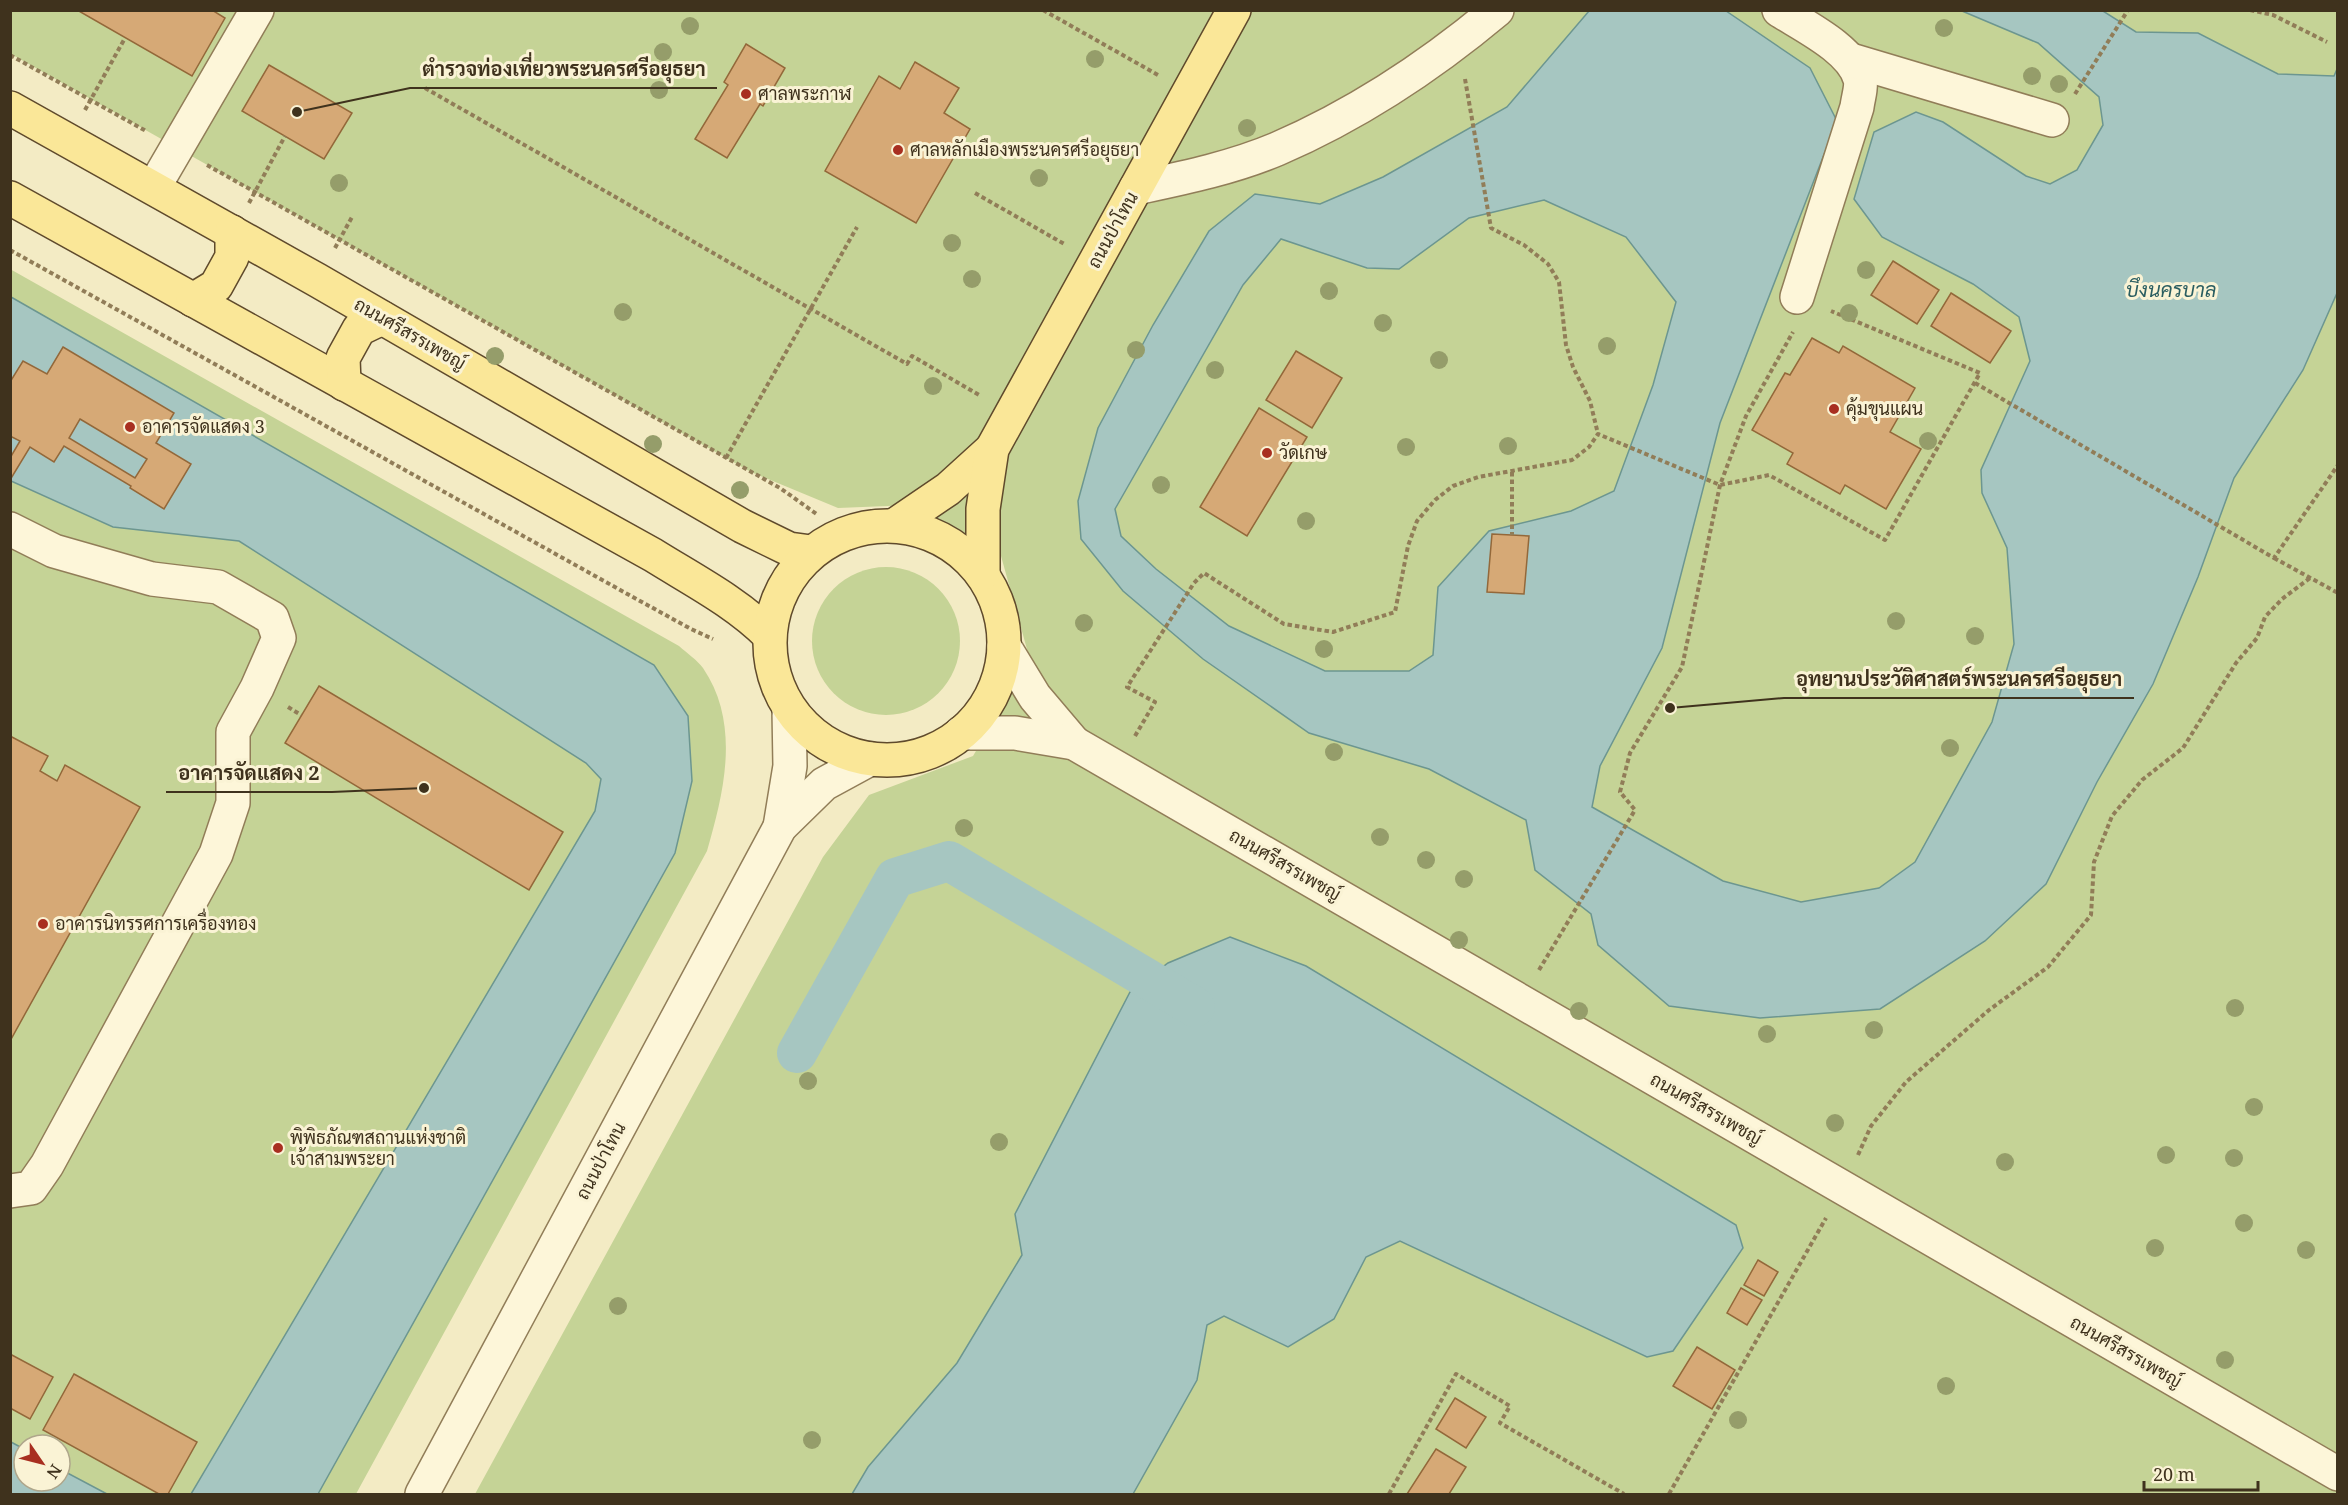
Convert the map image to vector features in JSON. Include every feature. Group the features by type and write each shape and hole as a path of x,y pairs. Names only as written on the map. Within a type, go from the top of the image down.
{"main road":[{"name":"ถนนป่าโทน","path":"895,525 948,489 992,449 1234,10"},
{"name":"ถนนศรีสรรเพชญ์","path":"10,108 154,187 742,526 789,549 812,552"},
{"path":"10,198 653,555 738,609 769,635"},
{"path":"193,300 216,286 232,257 232,232"},
{"path":"344,384 343,358 359,329 382,318"},
{"name":"ถนนป่าโทน","path":"982,573 983,509 992,449"},
{"path":"895,525 920,530 944,539 965,554 982,573 1002,620 1004,646 1000,671 992,694 978,715 961,733 940,747 918,756 894,760 870,759 846,753 825,743 805,728 789,709 777,686 771,663 769,635 776,604 790,576 812,552 844,533 869,526 895,525"}],"street":[{"path":"154,187 257,10"},
{"path":"1136,188 1199,174 1275,150 1342,117 1416,74 1497,10"},
{"path":"1779,10 1824,39 1851,60 2052,120"},
{"path":"1797,297 1857,106 1860,80 1851,60"},
{"path":"10,529 54,551 152,579 218,587 272,618 279,638 257,688 233,732 233,803 216,854 47,1165 31,1188 10,1191"},
{"name":"ถนนศรีสรรเพชญ์","path":"1004,646 1035,697 1074,743 2337,1474"},
{"name":"ถนนป่าโทน","path":"780,827 790,766 789,709"},
{"name":"ถนนศรีสรรเพชญ์","path":"961,733 1015,733 1074,743"},
{"name":"ถนนป่าโทน","path":"422,1494 780,827 824,784 870,759"}],"path":[{"path":"1044,10 1189,92"},
{"path":"2079,90 2128,10"},
{"path":"2250,10 2273,15 2327,42"},
{"path":"68,140 125,38"},
{"path":"10,55 726,458 780,489 844,533"},
{"path":"425,88 907,364 912,356 945,375"},
{"path":"1117,768 1155,702 1127,687 1194,583 1204,573 1284,624 1333,632 1395,612 1408,546 1417,521 1435,500 1453,486 1478,477 1572,460 1589,447 1598,434 1590,401 1573,367 1566,345 1559,282 1548,264 1524,245 1491,228 1472,110"},
{"path":"232,232 285,136"},
{"path":"975,193 1030,224"},
{"path":"726,458 857,227"},
{"path":"10,250 691,629 720,641"},
{"path":"1598,434 1720,485 1769,476 1885,540 1980,373 1797,297"},
{"path":"1521,1002 1568,919 1635,810 1620,792 1630,753 1682,667 1720,485 1746,416 1801,318 1797,297"},
{"path":"1975,383 2237,538 2337,593"},
{"path":"2274,558 2337,465"},
{"path":"1512,472 1512,535"},
{"path":"1669,1494 1843,1188 1872,1126 1906,1082 1989,1010 2048,967 2091,915 2094,862 2112,816 2142,780 2183,748 2236,663 2257,638 2265,617 2282,599 2310,578"},
{"path":"1389,1494 1456,1374 1510,1406 1500,1423 1623,1494"}],"green space":[{"path":"11,10 2337,11 2337,1494 475,1494 823,857 869,795 973,756 1030,660 1001,556 912,505 838,508 751,472 11,54"},
{"name":"พิพิธภัณฑสถานแห่งชาติ เจ้าสามพระยา","path":"10,269 679,646 703,668 715,690 722,712 726,758 719,805 707,851 356,1494 11,1494"},
{"path":"886,567 914,573 938,589 954,613 960,641 954,669 938,693 914,709 886,715 858,709 834,693 818,669 812,641 818,613 834,589 858,573"}],"water":[{"name":"บึงนครบาล","path":"1589,11 1726,11 1810,68 1837,121 1720,423 1662,648 1600,766 1592,807 1723,881 1801,902 1879,888 1915,862 1992,722 2014,644 2007,548 1982,493 1981,470 2030,361 2019,317 1973,284 1882,237 1854,199 1874,132 1916,112 1943,122 2026,176 2050,184 2077,170 2103,125 2099,97 2038,43 1962,11 2103,11 2136,32 2198,33 2278,74 2334,76 2337,69 2337,293 2303,370 2234,478 2198,577 2153,684 2097,782 2046,884 1985,941 1880,1009 1760,1018 1669,1006 1598,945 1591,914 1535,870 1526,820 1429,769 1309,733 1203,659 1123,591 1081,539 1078,501 1098,428 1153,325 1209,231 1255,194 1320,204 1383,177 1507,107","holes":["1544,200 1626,237 1676,302 1653,385 1614,491 1571,511 1489,531 1438,587 1433,655 1409,671 1325,671 1229,626 1156,569 1121,536 1115,509 1243,285 1281,239 1367,268 1399,269 1469,218"]},
{"path":"11,297 654,665 688,716 692,781 675,853 318,1494 191,1494 595,811 601,779 586,763 239,541 113,527 11,481"},
{"path":"1230,937 1306,966 1736,1225 1743,1248 1673,1351 1647,1357 1400,1241 1366,1257 1334,1319 1288,1347 1224,1316 1207,1325 1197,1380 1133,1494 852,1494 868,1467 957,1363 1022,1255 1015,1214 1130,992 1168,963"},
{"path":"11,1442 12,1493 72,1493 72,1475 107,1494 11,1494"}],"building":[{"path":"77,10 212,10 225,18 192,76"},
{"name":"ศาลพระกาฬ","path":"746,44 785,68 763,106 760,104 727,158 695,139 728,85 724,82"},
{"name":"ศาลหลักเมืองพระนครศรีอยุธยา","path":"915,62 959,88 944,113 970,129 916,223 825,171 879,76 900,89"},
{"path":"269,65 352,113 324,159 242,111"},
{"path":"1893,261 1939,290 1917,324 1871,295"},
{"path":"1951,293 2011,331 1990,363 1931,326"},
{"name":"คุ้มขุนแผน","path":"1812,338 1839,353 1843,346 1915,388 1890,432 1921,449 1886,509 1845,485 1840,494 1787,464 1793,453 1752,430 1785,373 1790,375"},
{"name":"อาคารจัดแสดง 3","path":"63,347 174,413 156,443 191,464 164,509 130,488 131,486 64,446 54,462 30,447 10,480 10,458 20,441 10,436 10,382 23,361 47,374","holes":["80,419 147,459 135,478 69,438"]},
{"path":"1296,351 1342,378 1312,428 1266,400"},
{"path":"1259,408 1307,437 1247,536 1200,507"},
{"path":"1492,534 1529,536 1524,594 1487,592"},
{"path":"319,686 563,832 529,890 285,743"},
{"name":"อาคารนิทรรศการเครื่องทอง","path":"10,736 48,756 40,771 57,781 65,765 140,807 10,1041"},
{"path":"1758,1260 1778,1272 1764,1296 1744,1285"},
{"path":"1741,1288 1762,1300 1747,1325 1727,1313"},
{"path":"1697,1347 1735,1370 1712,1409 1673,1386"},
{"path":"10,1354 53,1377 30,1419 10,1408"},
{"path":"74,1374 197,1442 168,1494 159,1494 72,1446 72,1433 48,1433 43,1430"},
{"path":"1455,1398 1486,1417 1466,1448 1436,1429"},
{"path":"1436,1449 1466,1467 1449,1494 1407,1494"}],"waterway":[{"path":"797,1053 895,878 949,861 1195,1007"}],"place":[{"name":"ศาลพระกาฬ","path":"746,94"},
{"name":"ตำรวจท่องเที่ยวพระนครศรีอยุธยา","path":"297,112"},
{"name":"ศาลหลักเมืองพระนครศรีอยุธยา","path":"898,150"},
{"name":"คุ้มขุนแผน","path":"1834,409"},
{"name":"อาคารจัดแสดง 3","path":"130,427"},
{"name":"วัดเกษ","path":"1267,453"},
{"name":"อุทยานประวัติศาสตร์พระนครศรีอยุธยา","path":"1670,708"},
{"name":"อาคารจัดแสดง 2","path":"424,788"},
{"name":"อาคารนิทรรศการเครื่องทอง","path":"43,924"},
{"name":"พิพิธภัณฑสถานแห่งชาติ เจ้าสามพระยา","path":"278,1148"}]}
